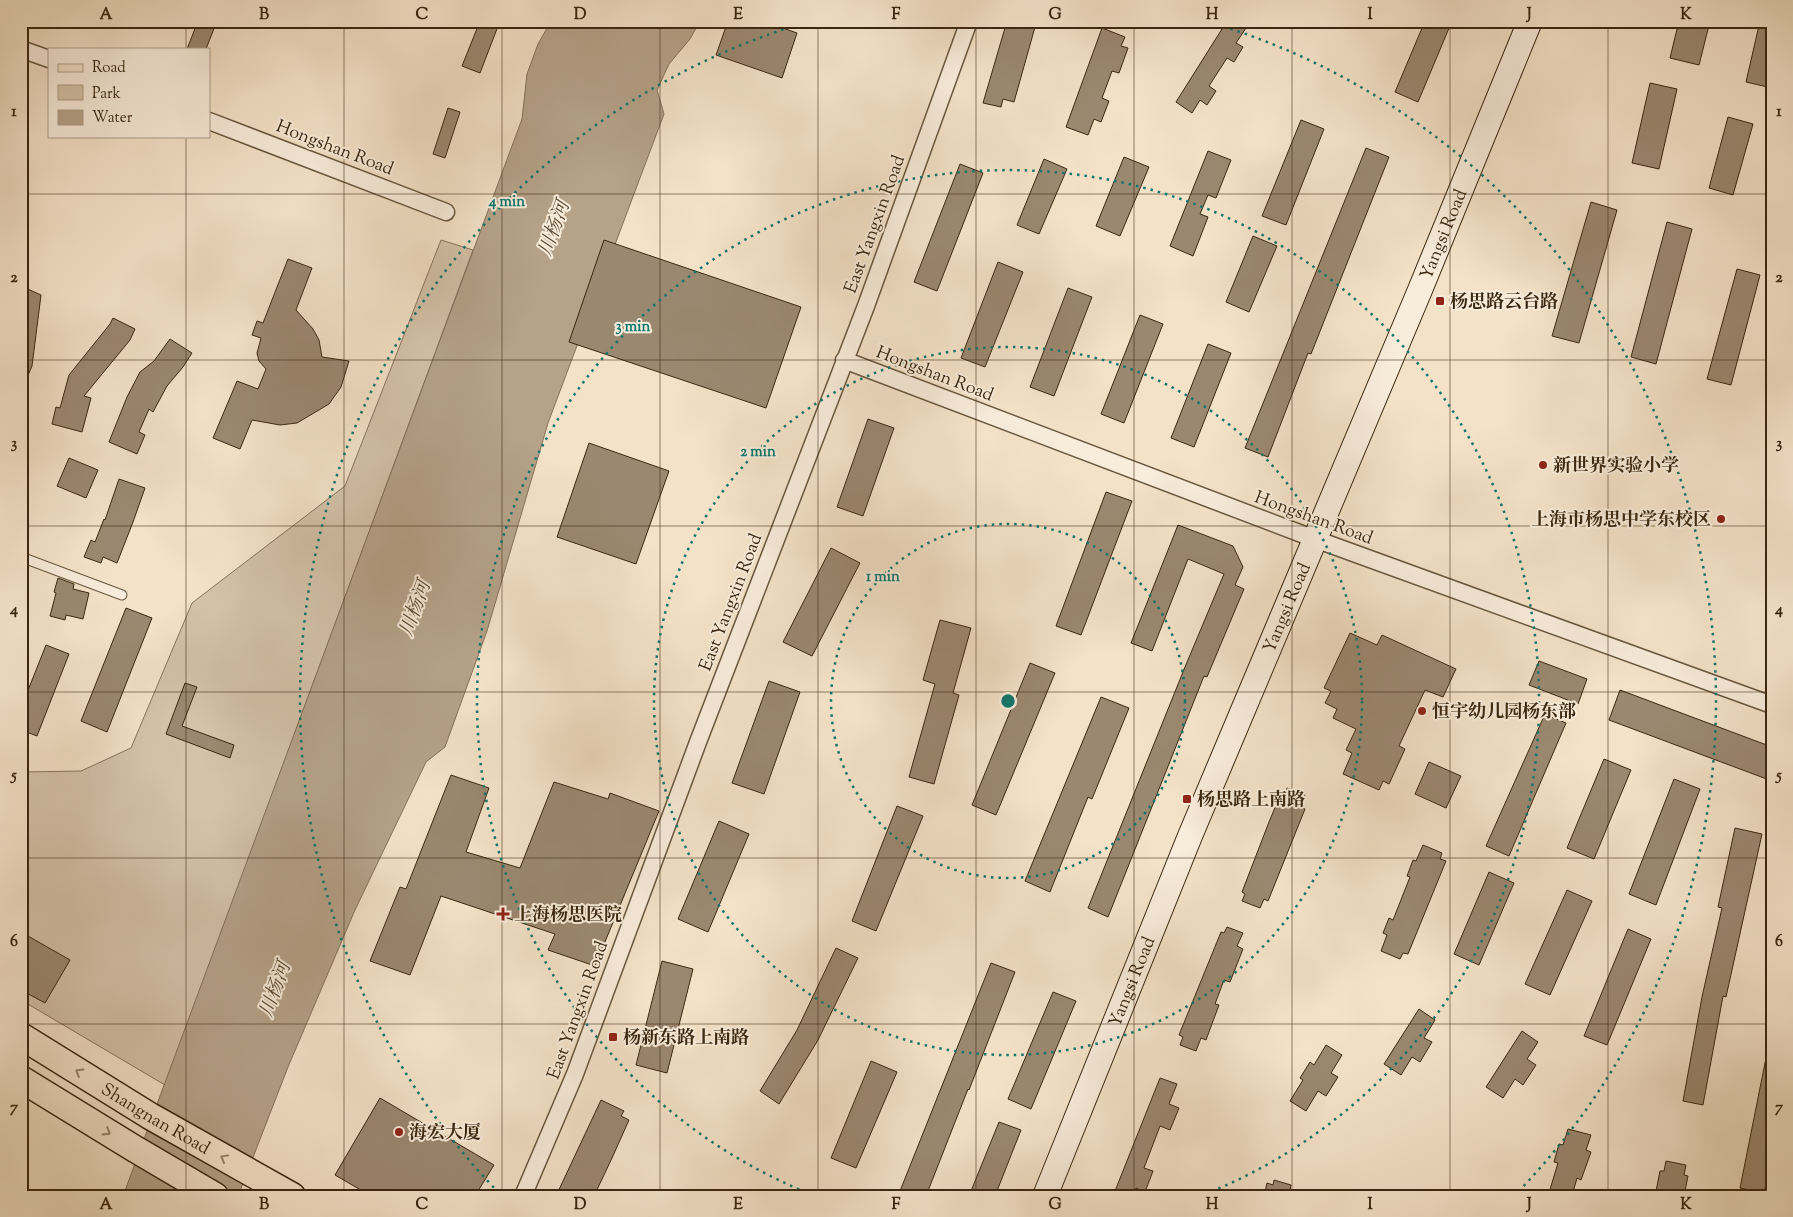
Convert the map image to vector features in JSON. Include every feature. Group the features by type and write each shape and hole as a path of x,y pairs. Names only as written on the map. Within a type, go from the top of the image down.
{"main road":[{"name":"Shangnan Road","path":"21,1036 150,1116 292,1196"},
{"name":"Shangnan Road","path":"21,1079 215,1196"}],"street":[{"name":"East Yangxin Road","path":"523,1196 575,1074 698,742 844,360 969,21"},
{"name":"Yangsi Road","path":"1045,1196 1190,836 1432,262 1530,21"},
{"path":"21,49 48,59"},
{"name":"Hongshan Road","path":"210,121 446,212"},
{"name":"Hongshan Road","path":"844,360 1315,539 1772,705"}],"lane":[{"path":"21,557 122,595"}],"green space":[{"path":"441,240 473,250 165,1085 21,1000 21,772 81,771 131,748 192,603 345,486"}],"water":[{"name":"川杨河","path":"551,21 700,21 690,39 669,64 657,90 664,114 548,423 487,631 445,747 426,762 355,910 288,1067 238,1196 123,1196 522,119 527,74 538,44"}],"building":[{"path":"198,21 217,21 206,48 187,48"},
{"path":"480,21 500,21 480,73 462,66"},
{"path":"728,21 763,21 797,33 782,78 716,55"},
{"path":"1007,21 1026,21 1025,24 1035,27 1014,102 1003,99 1001,107 983,103"},
{"path":"1227,21 1235,21 1246,28 1236,43 1243,47 1234,62 1227,58 1209,86 1216,91 1207,105 1200,100 1192,113 1176,102"},
{"path":"1425,21 1452,21 1418,102 1395,92"},
{"path":"1679,21 1710,21 1699,65 1670,58"},
{"path":"1760,21 1772,21 1772,88 1746,82"},
{"path":"1102,28 1125,37 1121,46 1128,48 1119,73 1112,71 1102,98 1109,101 1101,122 1094,119 1088,135 1066,127"},
{"path":"1650,83 1677,89 1659,169 1632,163"},
{"path":"448,108 460,112 445,158 433,154"},
{"path":"1728,117 1753,124 1733,195 1709,188"},
{"path":"1301,120 1324,129 1286,225 1262,216"},
{"path":"1366,148 1389,157 1311,354 1308,353 1268,457 1245,448"},
{"path":"1208,151 1231,160 1216,198 1208,195 1200,214 1208,217 1193,256 1170,246"},
{"path":"1124,157 1149,167 1120,236 1096,226"},
{"path":"1044,159 1067,169 1039,234 1017,225"},
{"path":"960,164 983,173 937,291 914,282"},
{"path":"1591,202 1617,210 1579,343 1552,336"},
{"path":"1667,222 1692,229 1656,364 1631,357"},
{"path":"1253,236 1277,246 1249,312 1226,302"},
{"path":"604,240 801,307 766,408 569,342"},
{"path":"288,259 312,268 296,310 313,329 319,340 322,357 349,361 341,387 329,404 297,423 280,425 252,420 240,449 213,438 237,381 258,389 266,369 259,361 257,353 261,338 252,335 257,321 263,323"},
{"path":"998,262 1023,272 985,367 961,358"},
{"path":"1737,269 1760,275 1731,385 1707,379"},
{"path":"21,286 41,295 32,366 21,392"},
{"path":"1068,288 1092,297 1054,396 1030,387"},
{"path":"1140,315 1163,324 1124,423 1101,414"},
{"path":"113,318 135,329 130,340 84,396 91,398 82,432 52,424 56,407 60,408 69,375"},
{"path":"170,339 192,353 167,386 153,412 149,409 139,432 145,435 137,454 109,442 127,397 140,372 154,361"},
{"path":"1208,344 1231,353 1194,447 1171,438"},
{"path":"868,419 894,428 863,516 837,507"},
{"path":"589,443 669,471 636,564 557,537"},
{"path":"69,458 98,470 86,498 57,486"},
{"path":"119,479 145,488 117,563 103,557 101,563 84,557 91,540 95,542 105,520"},
{"path":"1106,492 1132,501 1081,635 1056,626"},
{"path":"1178,525 1233,546 1243,567 1235,585 1244,589 1207,677 1204,676 1108,917 1088,908 1224,574 1188,559 1152,651 1131,643"},
{"path":"831,548 860,563 812,656 783,642"},
{"path":"58,578 74,584 73,589 89,593 83,619 66,615 65,620 50,616"},
{"path":"126,608 152,618 107,732 81,721"},
{"path":"940,620 971,628 953,693 959,695 934,784 909,777 935,684 923,680"},
{"path":"1350,633 1377,645 1382,635 1456,669 1443,697 1425,690 1399,746 1405,749 1395,771 1389,784 1383,781 1379,790 1343,774 1352,753 1346,750 1356,729 1333,718 1337,709 1325,703 1331,691 1324,688"},
{"path":"46,645 69,654 37,736 21,730 21,708"},
{"path":"1539,661 1587,679 1578,704 1529,685"},
{"path":"1030,663 1055,673 996,815 972,805"},
{"path":"769,681 800,692 764,794 732,783"},
{"path":"185,683 197,687 182,726 234,745 230,758 166,734"},
{"path":"1620,690 1772,747 1772,781 1609,720"},
{"path":"1101,697 1129,708 1092,799 1088,797 1050,892 1025,881"},
{"path":"1545,714 1566,723 1509,856 1486,846"},
{"path":"1604,759 1631,770 1594,859 1567,848"},
{"path":"1429,762 1461,776 1446,808 1415,794"},
{"path":"451,775 489,788 466,852 520,868 554,782 608,799 610,793 659,811 595,966 548,950 555,934 441,896 410,975 370,961 400,887 406,889"},
{"path":"1674,779 1700,789 1656,905 1629,894"},
{"path":"1287,788 1305,795 1300,807 1305,809 1268,901 1264,899 1260,908 1242,901 1245,894 1242,892 1282,791 1285,793"},
{"path":"897,806 923,816 876,931 852,921"},
{"path":"719,821 749,834 708,932 678,919"},
{"path":"1735,828 1762,834 1726,997 1723,996 1703,1105 1683,1101 1702,997 1722,908 1718,907"},
{"path":"1423,845 1442,853 1440,859 1446,861 1408,954 1403,953 1400,959 1381,951 1387,935 1383,933 1389,918 1393,920 1410,877 1407,876 1413,860 1416,861"},
{"path":"1489,872 1514,883 1479,965 1454,954"},
{"path":"1567,890 1592,901 1550,995 1525,984"},
{"path":"1227,927 1243,933 1237,946 1243,949 1230,982 1224,980 1215,1004 1219,1005 1206,1040 1201,1038 1196,1051 1180,1045 1183,1037 1179,1035 1221,932 1224,933"},
{"path":"1628,929 1651,939 1607,1045 1584,1036"},
{"path":"21,932 70,960 45,1003 21,990"},
{"path":"836,948 858,958 818,1040 779,1104 760,1091 797,1030"},
{"path":"662,961 693,969 667,1073 636,1065"},
{"path":"991,963 1015,972 969,1090 926,1196 898,1196"},
{"path":"1053,992 1076,1001 1031,1109 1008,1099"},
{"path":"1419,1009 1435,1020 1424,1038 1432,1042 1420,1062 1412,1057 1401,1075 1384,1064"},
{"path":"1522,1031 1538,1042 1527,1059 1536,1065 1523,1085 1515,1079 1503,1098 1486,1087"},
{"path":"1326,1045 1342,1055 1331,1073 1338,1077 1326,1096 1318,1091 1306,1111 1290,1101 1303,1080 1300,1078 1310,1062 1314,1065"},
{"path":"1766,1058 1772,1058 1772,1155 1764,1193 1740,1188"},
{"path":"871,1061 897,1072 856,1168 831,1158"},
{"path":"1160,1078 1177,1084 1169,1104 1179,1108 1170,1130 1160,1126 1144,1168 1153,1171 1145,1192 1136,1188 1133,1196 1113,1196"},
{"name":"海宏大厦","path":"380,1098 494,1165 475,1196 371,1196 335,1175"},
{"path":"601,1100 624,1111 621,1116 629,1120 612,1158 594,1196 556,1196"},
{"path":"999,1122 1021,1130 995,1196 969,1196"},
{"path":"1568,1129 1591,1135 1586,1150 1591,1152 1581,1180 1577,1178 1572,1196 1548,1196 1558,1163 1554,1162 1559,1144 1563,1145"},
{"path":"1666,1161 1686,1165 1684,1175 1688,1176 1684,1196 1655,1196 1660,1171 1664,1171"},
{"path":"1274,1180 1291,1185 1290,1190 1300,1193 1299,1196 1264,1196 1267,1183 1273,1185"}],"place":[{"name":"杨思路云台路","path":"1440,301"},
{"name":"新世界实验小学","path":"1543,465"},
{"name":"上海市杨思中学东校区","path":"1721,519"},
{"name":"恒宇幼儿园杨东部","path":"1422,711"},
{"name":"杨思路上南路","path":"1187,799"},
{"name":"上海杨思医院","path":"503,914"},
{"name":"杨新东路上南路","path":"613,1037"},
{"name":"海宏大厦","path":"399,1132"}]}
